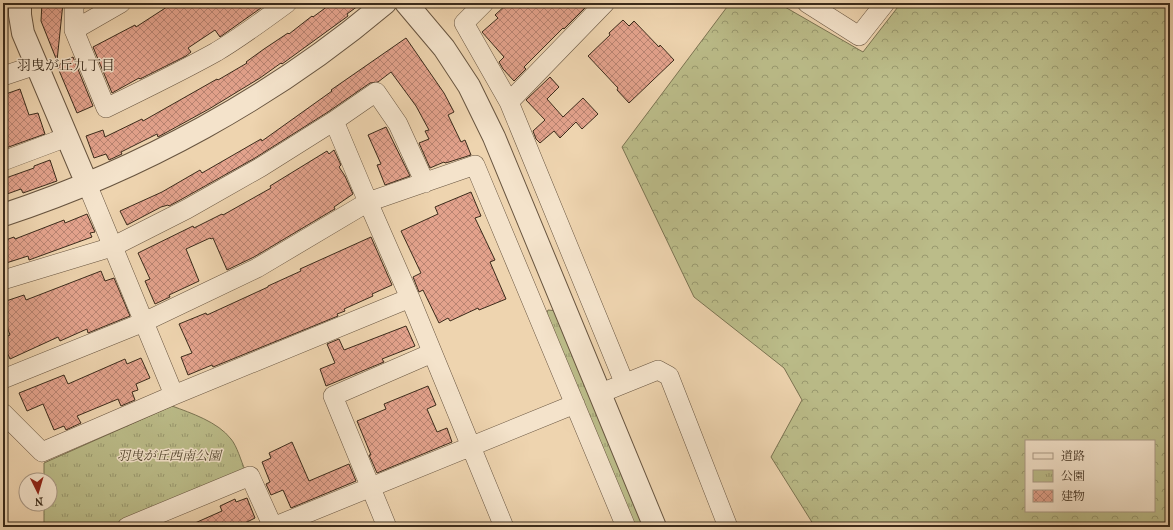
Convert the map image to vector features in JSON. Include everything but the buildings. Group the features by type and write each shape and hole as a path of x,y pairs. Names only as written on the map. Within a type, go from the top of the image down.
{"street":[{"path":"20,3 23,33 174,395"},
{"path":"76,3 74,6 74,30 106,108 157,84 217,51 263,21 287,3"},
{"path":"74,30 121,3"},
{"path":"3,215 87,184 168,147 278,82 315,57 384,3"},
{"path":"406,3 444,48 469,86 494,137 601,393 655,527"},
{"path":"484,3 464,23 509,102 624,382"},
{"path":"509,102 605,3"},
{"path":"807,3 859,36 885,3"},
{"path":"3,76 36,65"},
{"path":"3,280 112,247 194,205 261,166 334,121 376,92 398,124 425,183"},
{"path":"334,121 410,298 504,527"},
{"path":"3,161 66,137"},
{"path":"3,379 144,322 258,268 368,202 475,165 576,404 626,527"},
{"path":"3,413 42,452 174,395 410,298"},
{"path":"536,310 562,301"},
{"path":"387,527 333,396 432,353"},
{"path":"601,393 624,382 658,370 669,376 728,527"},
{"path":"127,527 250,476 273,527 576,404"}],"green space":[{"path":"730,3 778,3 863,52 901,3 1170,3 1170,527 815,527 771,457 802,400 784,368 694,297 622,147"},
{"path":"548,310 558,311 648,527 632,527 545,317"},
{"name":"羽曳が丘西南公園","path":"172,406 212,423 226,433 235,446 245,470 107,527 44,527 44,512 58,512 58,472 44,472 44,463"}],"district":[{"name":"羽曳が丘九丁目","path":"66,65"}]}
